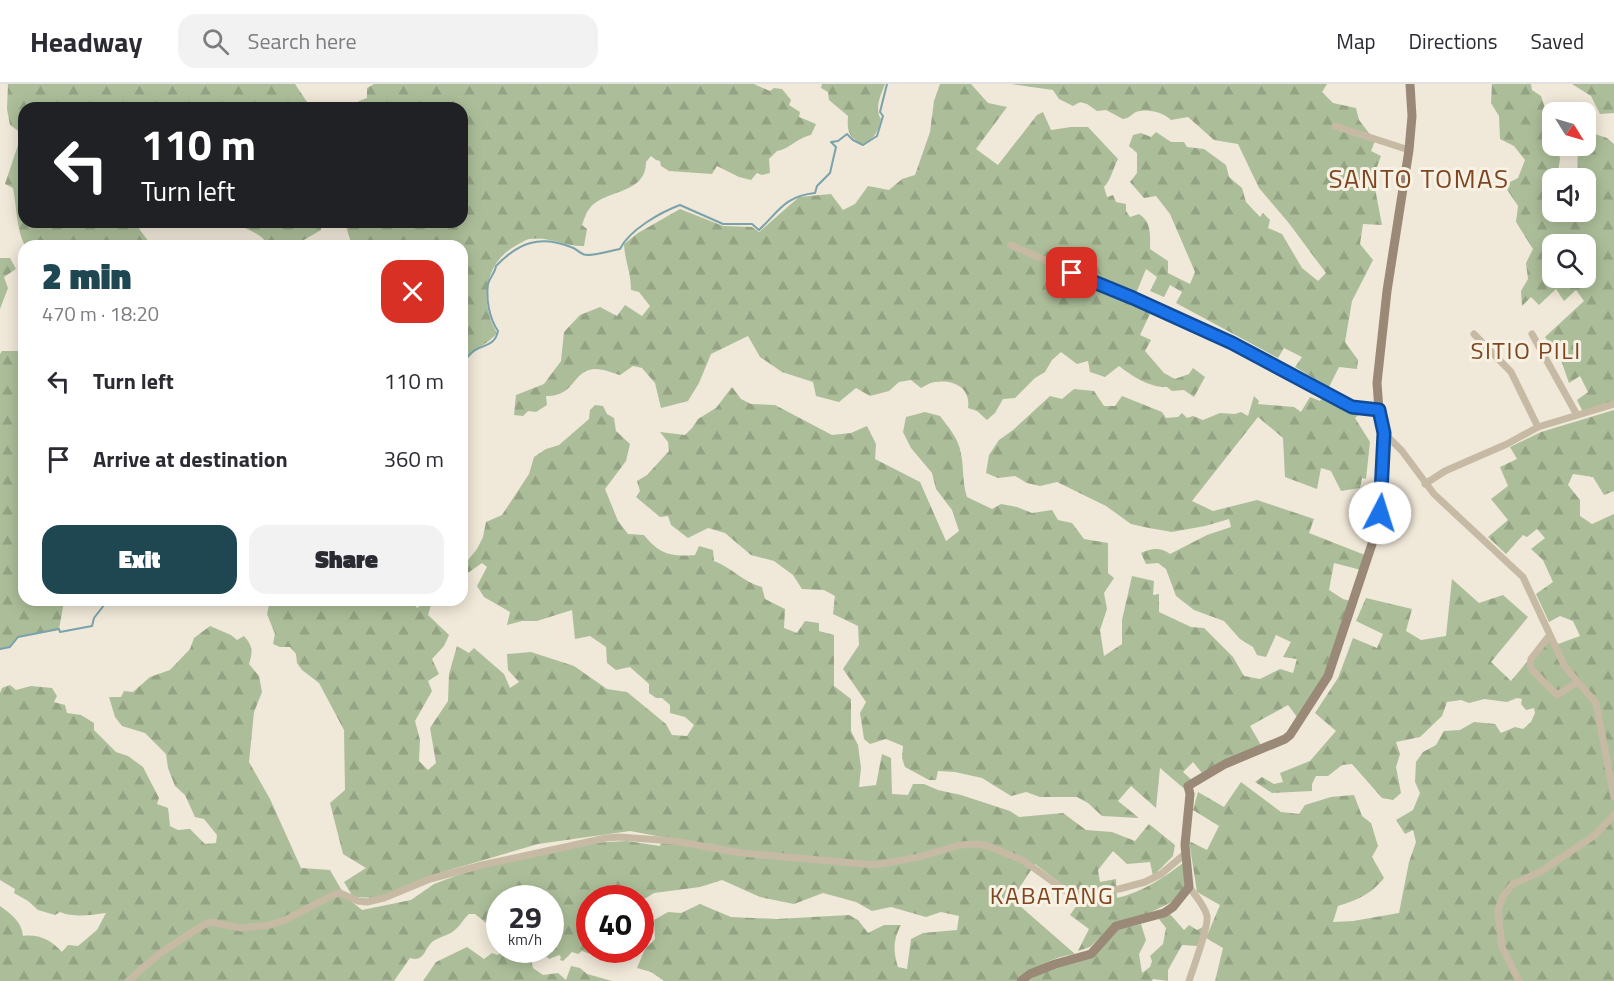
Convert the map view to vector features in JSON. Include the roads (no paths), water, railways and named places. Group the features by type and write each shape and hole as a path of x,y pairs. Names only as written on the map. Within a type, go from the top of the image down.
{"street":[{"path":"1189,981 1206,929 1207,918 1202,905 1190,887 1185,836 1190,794 1188,786 1225,764 1288,737 1297,726 1328,676 1376,532 1382,483 1384,433 1377,383 1383,321 1409,150 1412,116 1410,84"},
{"path":"1335,126 1409,150"},
{"path":"1011,245 1232,343 1352,407 1379,410"},
{"path":"1474,334 1511,372 1538,427"},
{"path":"1533,334 1577,415"},
{"path":"1425,484 1445,471 1507,444 1538,427 1614,404"},
{"path":"1384,433 1402,451 1425,484 1523,577 1565,667 1593,699 1599,710 1614,797"},
{"path":"1550,636 1531,659 1532,670 1557,695 1578,682"},
{"path":"1519,981 1502,947 1500,934 1498,910 1506,890 1513,884 1540,872 1586,841 1614,815"},
{"path":"128,981 159,954 210,922 241,928 270,925 283,921 335,894 340,893 358,901 375,900 430,879 482,865 606,838 674,841 729,852 875,865 919,857 960,845 978,844 1024,861 1067,892 1077,893 1119,889 1144,882 1161,874 1186,853"},
{"path":"1020,981 1030,974 1055,964 1091,954 1116,926 1164,913 1173,907 1190,887"}],"waterway":[{"path":"468,356 475,350 488,345 497,335 498,331 489,308 488,284 496,266 513,251 540,241 560,243 587,255 620,249 630,235 638,229 655,217 680,205 723,224 752,224 759,230 789,201 815,193 817,186 830,173 836,147 831,142 838,141 847,134 863,145 877,136 883,116 880,112 887,84"},
{"path":"0,649 10,647 18,637 59,629 60,632 92,626 94,618 103,606"}],"district":[{"name":"SANTO TOMAS","path":"1419,179"},
{"name":"SITIO PILI","path":"1526,351"},
{"name":"KABATANG","path":"1052,896"}]}
